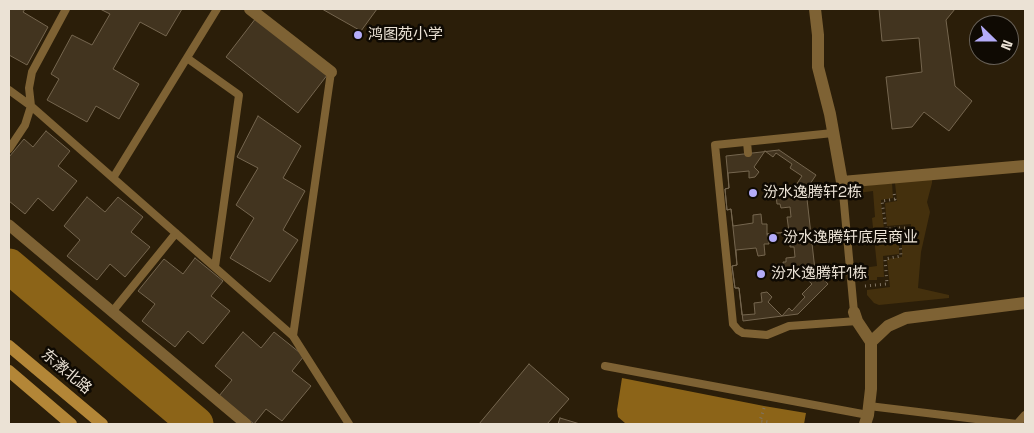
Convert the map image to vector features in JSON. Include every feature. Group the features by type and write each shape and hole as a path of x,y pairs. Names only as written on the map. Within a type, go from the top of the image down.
{"main road":[{"name":"东漖北路","path":"9,346 102,424"},
{"path":"9,371 71,424"}],"street":[{"path":"250,9 331,72"},
{"path":"815,9 818,35 818,67 842,182 1025,166"},
{"path":"9,225 246,424"},
{"path":"871,342 888,326 906,318 1025,303"},
{"path":"855,316 871,342 871,389 867,415"}],"lane":[{"path":"9,149 25,125 31,106 29,88 32,72 66,9"},
{"path":"113,178 217,9"},
{"path":"187,58 239,95 215,268"},
{"path":"293,336 331,72"},
{"path":"9,90 31,106 293,336 349,424"},
{"path":"833,133 715,145 733,324 743,334 767,335 789,326 855,316 842,182"},
{"path":"747,142 748,153"},
{"path":"112,312 176,233"},
{"path":"605,366 867,415 1017,424 1025,415"}],"path":[{"path":"894,190 895,199 882,201 887,238 900,241"},
{"path":"852,287 887,284 885,259 901,256 899,228"},
{"path":"886,229 909,228"},
{"path":"764,406 760,421 769,422 769,424"}],"shaded area":[{"path":"932,174 932,183 927,202 930,212 921,252 918,288 949,295 949,298 879,305 874,303 867,295 867,290 890,287 887,259 902,257 902,241 911,239 911,224 887,226 885,203 897,201 895,183"},
{"path":"892,183 893,198 881,200 885,239 899,243 899,254 883,256 884,277 877,277 877,280 869,280 869,276 864,275 863,268 877,266 872,218 875,217 873,191 857,193 860,186"},
{"path":"622,378 806,413 804,424 625,423 618,417 617,410"}],"building":[{"path":"9,9 25,9 23,12 48,27 27,65 9,55"},
{"path":"100,9 182,9 166,36 140,22 113,69 139,84 119,119 96,106 87,122 47,100 59,79 51,74 72,35 92,45 110,14"},
{"path":"322,9 377,9 361,31"},
{"path":"879,9 955,9 946,20 955,86 972,101 949,131 924,112 912,127 892,129 886,77 922,72 919,38 882,41"},
{"path":"256,18 328,74 298,113 226,57"},
{"path":"258,116 301,146 283,178 305,191 283,230 298,240 270,282 230,258 254,218 236,205 258,168 237,157"},
{"path":"46,131 70,151 58,166 77,181 53,211 38,198 25,214 9,201 9,157 24,139 33,147"},
{"name":"汾水逸腾轩底层商业","path":"779,150 816,175 806,190 815,270 828,284 798,314 743,321 739,288 735,288 732,266 737,265 731,209 727,210 725,189 729,188 726,156"},
{"name":"汾水逸腾轩2栋","path":"765,151 773,157 776,153 792,164 790,168 802,176 790,194 782,189 780,194 776,195 777,204 780,204 781,208 790,207 791,217 787,217 789,232 767,234 767,224 762,224 761,214 753,215 753,223 733,226 731,209 727,210 725,189 729,188 728,173 749,171 749,178 755,177 759,172 754,167"},
{"path":"87,197 105,212 118,197 143,217 131,232 150,247 125,277 110,264 97,280 67,256 80,240 64,226"},
{"name":"汾水逸腾轩1栋","path":"789,232 790,247 794,247 795,257 786,258 786,262 783,262 784,270 787,269 787,273 790,276 796,269 812,284 802,294 805,297 792,311 789,308 782,316 768,302 772,297 767,292 761,293 762,302 754,303 755,314 742,315 739,288 735,288 732,266 737,265 736,250 756,248 758,256 765,255 764,244 769,244 767,234"},
{"path":"195,258 223,281 211,296 230,311 203,344 188,331 175,347 142,321 155,304 138,291 164,259 183,274"},
{"path":"243,332 261,348 274,332 304,356 292,371 311,386 282,421 266,409 254,424 219,396 232,380 215,366"},
{"path":"529,364 569,399 547,424 479,424"},
{"path":"560,418 580,424 558,424"}],"waterway":[{"path":"9,266 196,424"}],"place":[{"name":"鸿图苑小学","path":"358,35"},
{"name":"汾水逸腾轩2栋","path":"753,193"},
{"name":"汾水逸腾轩底层商业","path":"773,238"},
{"name":"汾水逸腾轩1栋","path":"761,274"}]}
